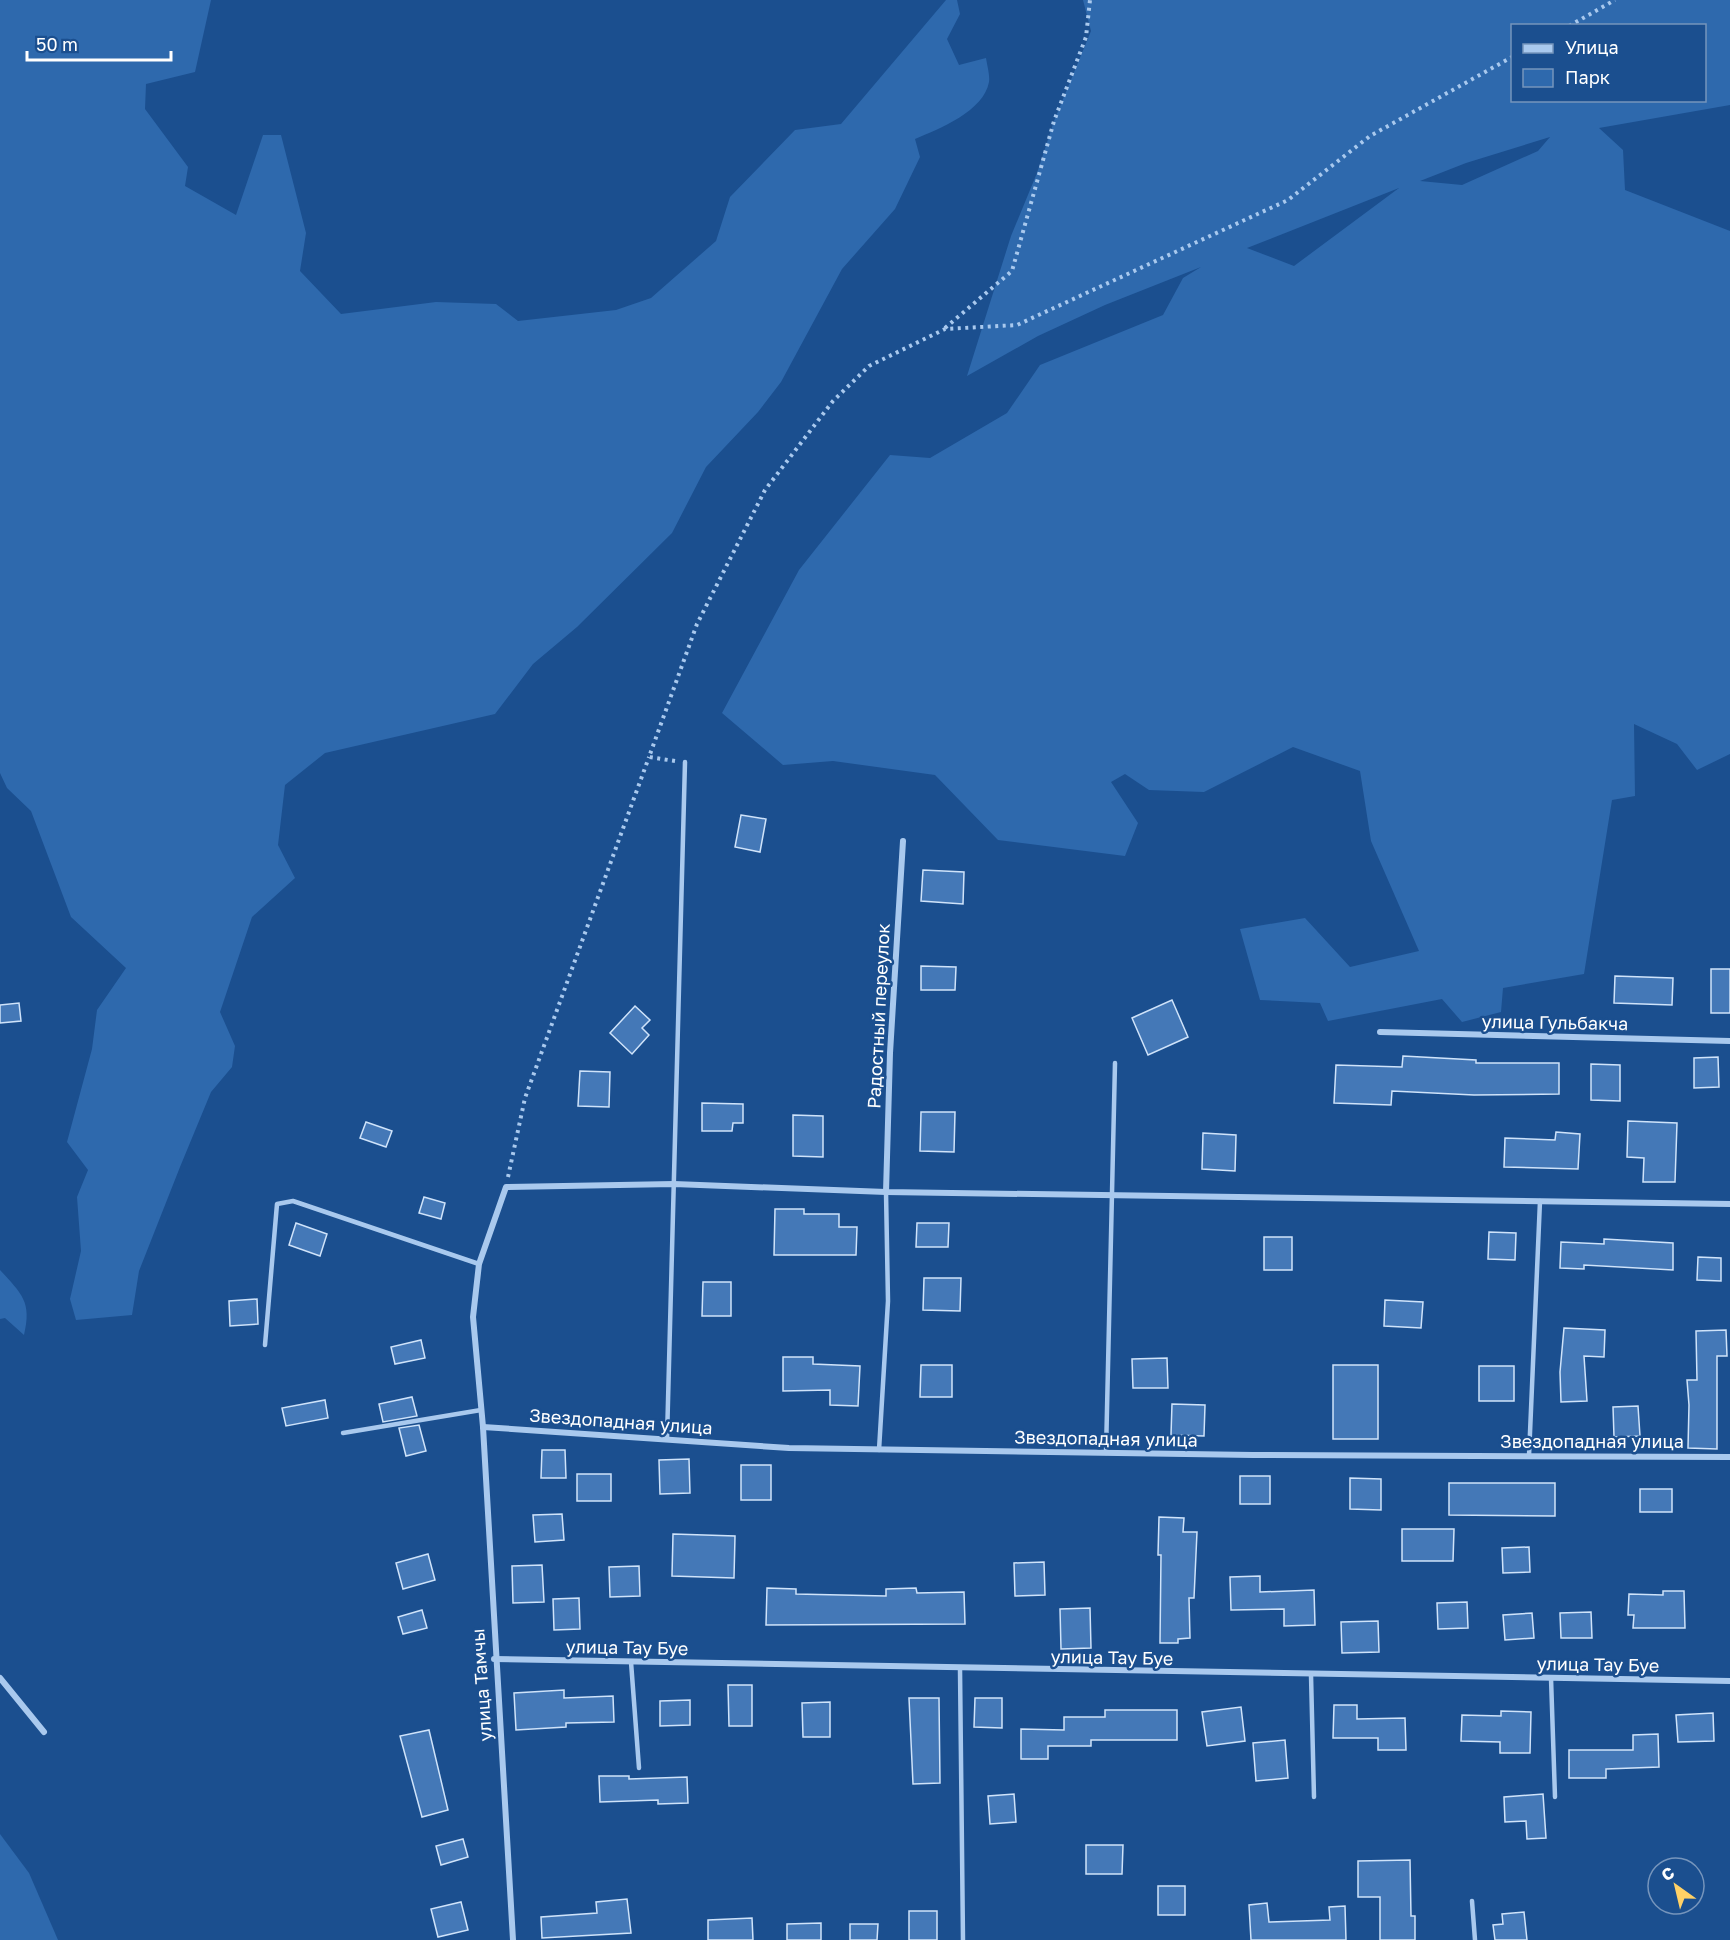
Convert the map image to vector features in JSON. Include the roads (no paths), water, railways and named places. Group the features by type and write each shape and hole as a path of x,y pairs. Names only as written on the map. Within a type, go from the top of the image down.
{"street":[{"name":"Радостный переулок","path":"886,1192 890,1053 903,841"},
{"name":"улица Гульбакча","path":"1380,1032 1730,1041"},
{"name":"улица Тамчы","path":"513,1940 483,1427 473,1317 479,1264 506,1187 675,1184"},
{"path":"675,1184 886,1192 1730,1204"},
{"name":"Звездопадная улица","path":"483,1427 789,1448 1106,1453 1730,1457"},
{"name":"улица Тау Буе","path":"495,1659 1730,1681"},
{"path":"0,1678 44,1732"}],"lane":[{"path":"667,1439 685,762"},
{"path":"1106,1453 1116,1063"},
{"path":"879,1449 888,1301 886,1192"},
{"path":"265,1345 277,1204 293,1201 479,1264"},
{"path":"1529,1456 1540,1202"},
{"path":"343,1433 481,1410"},
{"path":"631,1662 639,1768"},
{"path":"960,1669 963,1940"},
{"path":"1311,1675 1314,1797"},
{"path":"1551,1678 1555,1797"},
{"path":"1472,1901 1475,1940"}]}
